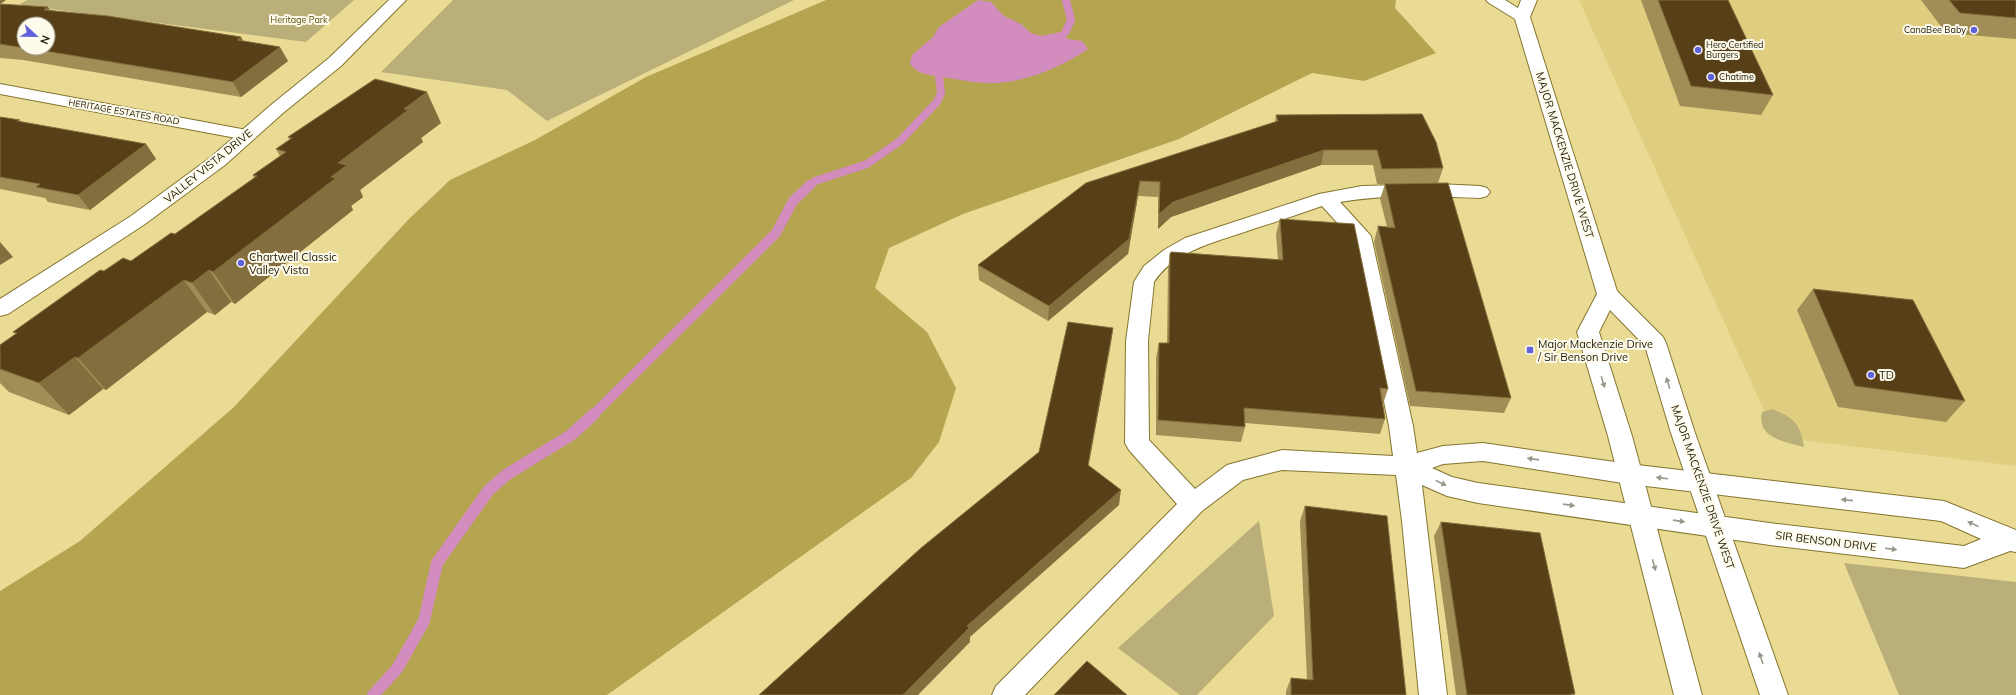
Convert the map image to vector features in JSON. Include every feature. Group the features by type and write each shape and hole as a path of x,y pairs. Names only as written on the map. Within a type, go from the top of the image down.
{"street":[{"name":"VALLEY VISTA DRIVE","path":"0,309 144,216 218,161 335,62 398,0"},
{"name":"MAJOR MACKENZIE DRIVE WEST","path":"1494,0 1526,8 1607,294 1655,343 1701,483 1774,695"},
{"name":"HERITAGE ESTATES ROAD","path":"0,89 247,135"},
{"path":"1194,504 1137,443 1138,341 1144,282 1151,271 1183,247 1326,198 1362,192 1438,190 1480,192"},
{"path":"1326,198 1361,236 1401,426 1415,521 1433,695"},
{"path":"1607,294 1588,332 1630,474 1688,695"},
{"name":"SIR BENSON DRIVE","path":"1406,466 1443,455 1482,452 1630,474 1944,511 2012,541"},
{"path":"1006,695 1194,504 1236,472 1282,460 1406,466"},
{"name":"SIR BENSON DRIVE","path":"1406,466 1447,486 1478,493 1777,535 1964,557 2012,541"}],"shaded area":[{"path":"826,0 1396,0 1395,8 1436,53 1364,81 1312,73 1179,139 963,214 889,248 875,288 927,332 956,388 939,442 911,478 607,695 0,695 0,591 80,541 234,407 408,220 450,180 535,140 646,77"},
{"path":"978,0 991,2 1004,16 1021,24 1031,33 1041,36 1066,31 1067,39 1082,41 1088,49 1057,67 1033,76 1009,82 976,82 929,75 917,71 910,64 912,55 933,37 939,27"},
{"path":"1579,0 2016,0 2016,466 1776,437"}],"green space":[{"name":"Heritage Park","path":"27,0 354,0 306,42 19,5"},
{"path":"453,0 794,0 547,121 507,90 381,72"},
{"path":"1772,409 1786,415 1795,422 1800,432 1804,447 1781,441 1763,428 1761,421 1762,412"},
{"path":"1259,521 1274,616 1197,695 1180,695 1118,648"},
{"path":"1844,563 2016,582 2016,695 1899,695"}],"building":[{"path":"1658,0 1728,0 1773,95 1691,86"},
{"path":"1949,0 2016,0 2016,18 1960,13"},
{"path":"0,4 48,7 44,10 108,16 241,37 237,40 280,47 233,82 56,53 56,16 16,16 16,47 0,44"},
{"path":"375,79 427,92 404,109 408,110 338,163 347,165 331,177 336,178 213,272 209,270 192,283 184,280 78,358 75,357 39,383 0,369 0,345 17,333 13,332 100,270 104,271 123,258 131,261 171,233 175,234 257,176 253,175 286,152 276,149 292,138 288,137"},
{"path":"1422,114 1436,142 1443,168 1382,169 1377,150 1324,150 1173,202 1159,214 1160,182 1140,181 1129,239 1049,306 978,265 1086,183 1278,121 1276,115"},
{"path":"0,117 146,144 78,195 36,187 40,184 0,177"},
{"path":"1448,183 1511,398 1416,391 1378,226 1395,228 1385,184"},
{"path":"1280,219 1354,224 1388,389 1380,388 1385,419 1244,408 1245,427 1158,420 1159,343 1169,343 1171,252 1283,260"},
{"path":"1813,289 1913,300 1965,401 1855,386"},
{"path":"1068,322 1113,328 1088,465 1121,490 967,626 969,628 903,695 759,695 921,548 1039,452"},
{"path":"1305,506 1387,516 1406,695 1291,695 1291,678 1313,680"},
{"path":"1441,522 1540,533 1575,694 1467,695"},
{"path":"1087,661 1127,695 1054,695"}],"waterway":[{"path":"1066,0 1071,20 1066,31"},
{"path":"809,186 815,181 867,164 900,141 937,102 941,93 939,76"},
{"path":"593,415 776,233 793,201 810,185"},
{"path":"373,695 397,669 424,621 437,563 488,491 506,475 571,435 594,414"}],"place":[{"name":"CanaBee Baby","path":"1974,30"},
{"name":"Hero Certified Burgers","path":"1698,50"},
{"name":"Chatime","path":"1711,77"},
{"name":"Chartwell Classic Valley Vista","path":"241,263"},
{"name":"Major Mackenzie Drive / Sir Benson Drive","path":"1530,350"},
{"name":"TD","path":"1871,375"}]}
